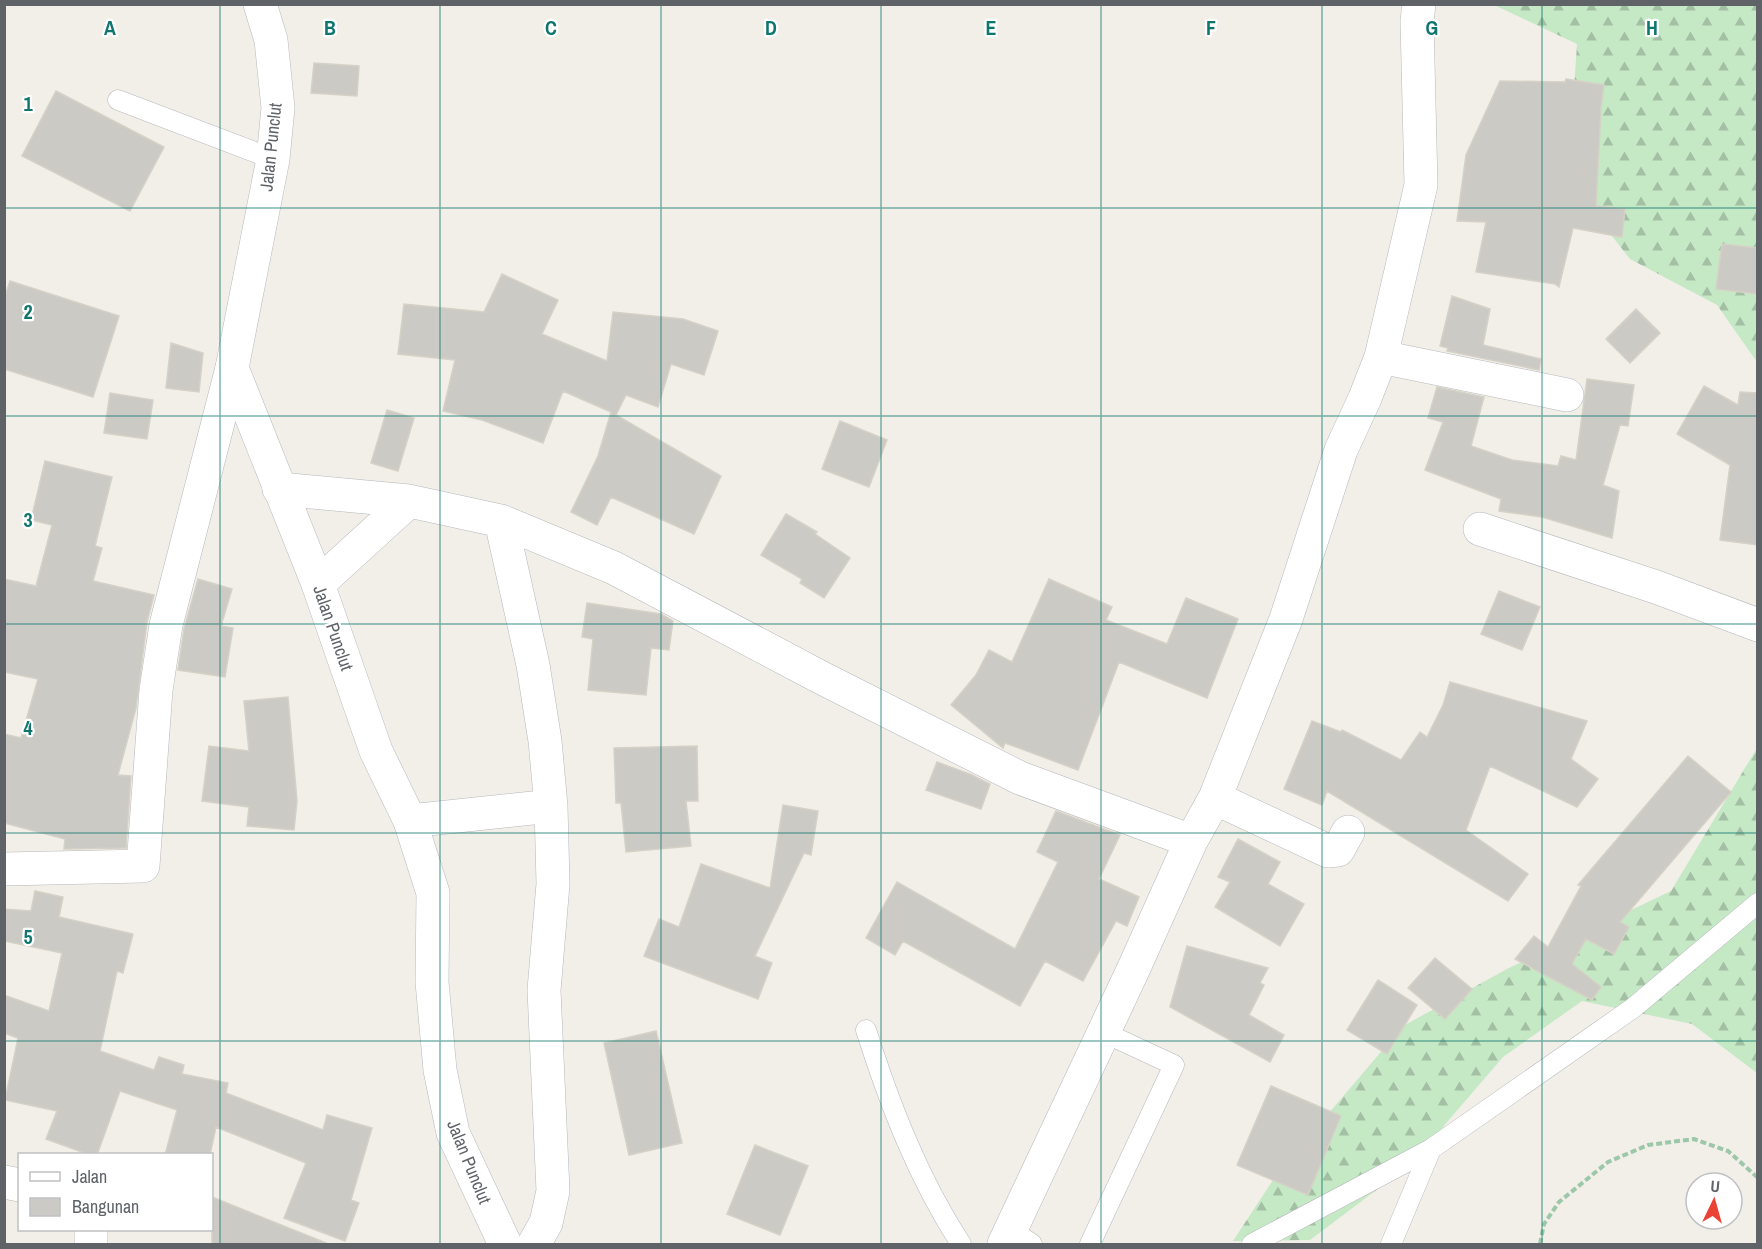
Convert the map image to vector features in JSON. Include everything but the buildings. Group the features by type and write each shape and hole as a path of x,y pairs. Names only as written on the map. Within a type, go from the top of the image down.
{"street":[{"name":"Jalan Punclut","path":"260,4 271,40 278,108 273,159 232,368 318,584 376,751 410,821 433,893 432,982 440,1070 453,1133 505,1245"},
{"path":"1016,1240 1103,1032 1191,841 1215,798 1286,619 1341,450 1381,357 1421,186 1417,21 1419,4"},
{"path":"1381,357 1567,395"},
{"path":"4,869 143,866 156,690 166,625 232,368"},
{"path":"279,489 409,501 501,520 614,568 822,678 1020,778 1191,841"},
{"path":"318,584 409,501"},
{"path":"501,520 533,665 545,741 551,806 553,884 544,990 553,1191 546,1223 534,1245"},
{"path":"1480,529 1656,587 1758,625"},
{"path":"1215,798 1328,851 1338,850 1348,832"},
{"path":"410,821 551,806"}],"lane":[{"path":"118,100 273,159"},
{"path":"1252,1245 1431,1149 1633,1008 1758,903"},
{"path":"866,1030 890,1103 940,1213 961,1245"},
{"path":"1090,1245 1174,1065 1103,1032"},
{"path":"1391,1245 1431,1149"}],"path":[{"path":"1540,1245 1544,1224 1559,1202 1608,1162 1647,1145 1694,1139 1728,1151 1758,1178"}],"green space":[{"path":"1494,5 1757,5 1757,362 1717,305 1630,259 1568,180 1577,44"},
{"path":"1757,748 1757,1073 1692,1024 1582,1001 1503,1057 1411,1164 1310,1240 1233,1241 1277,1174 1403,1026 1507,969 1671,891"}]}
